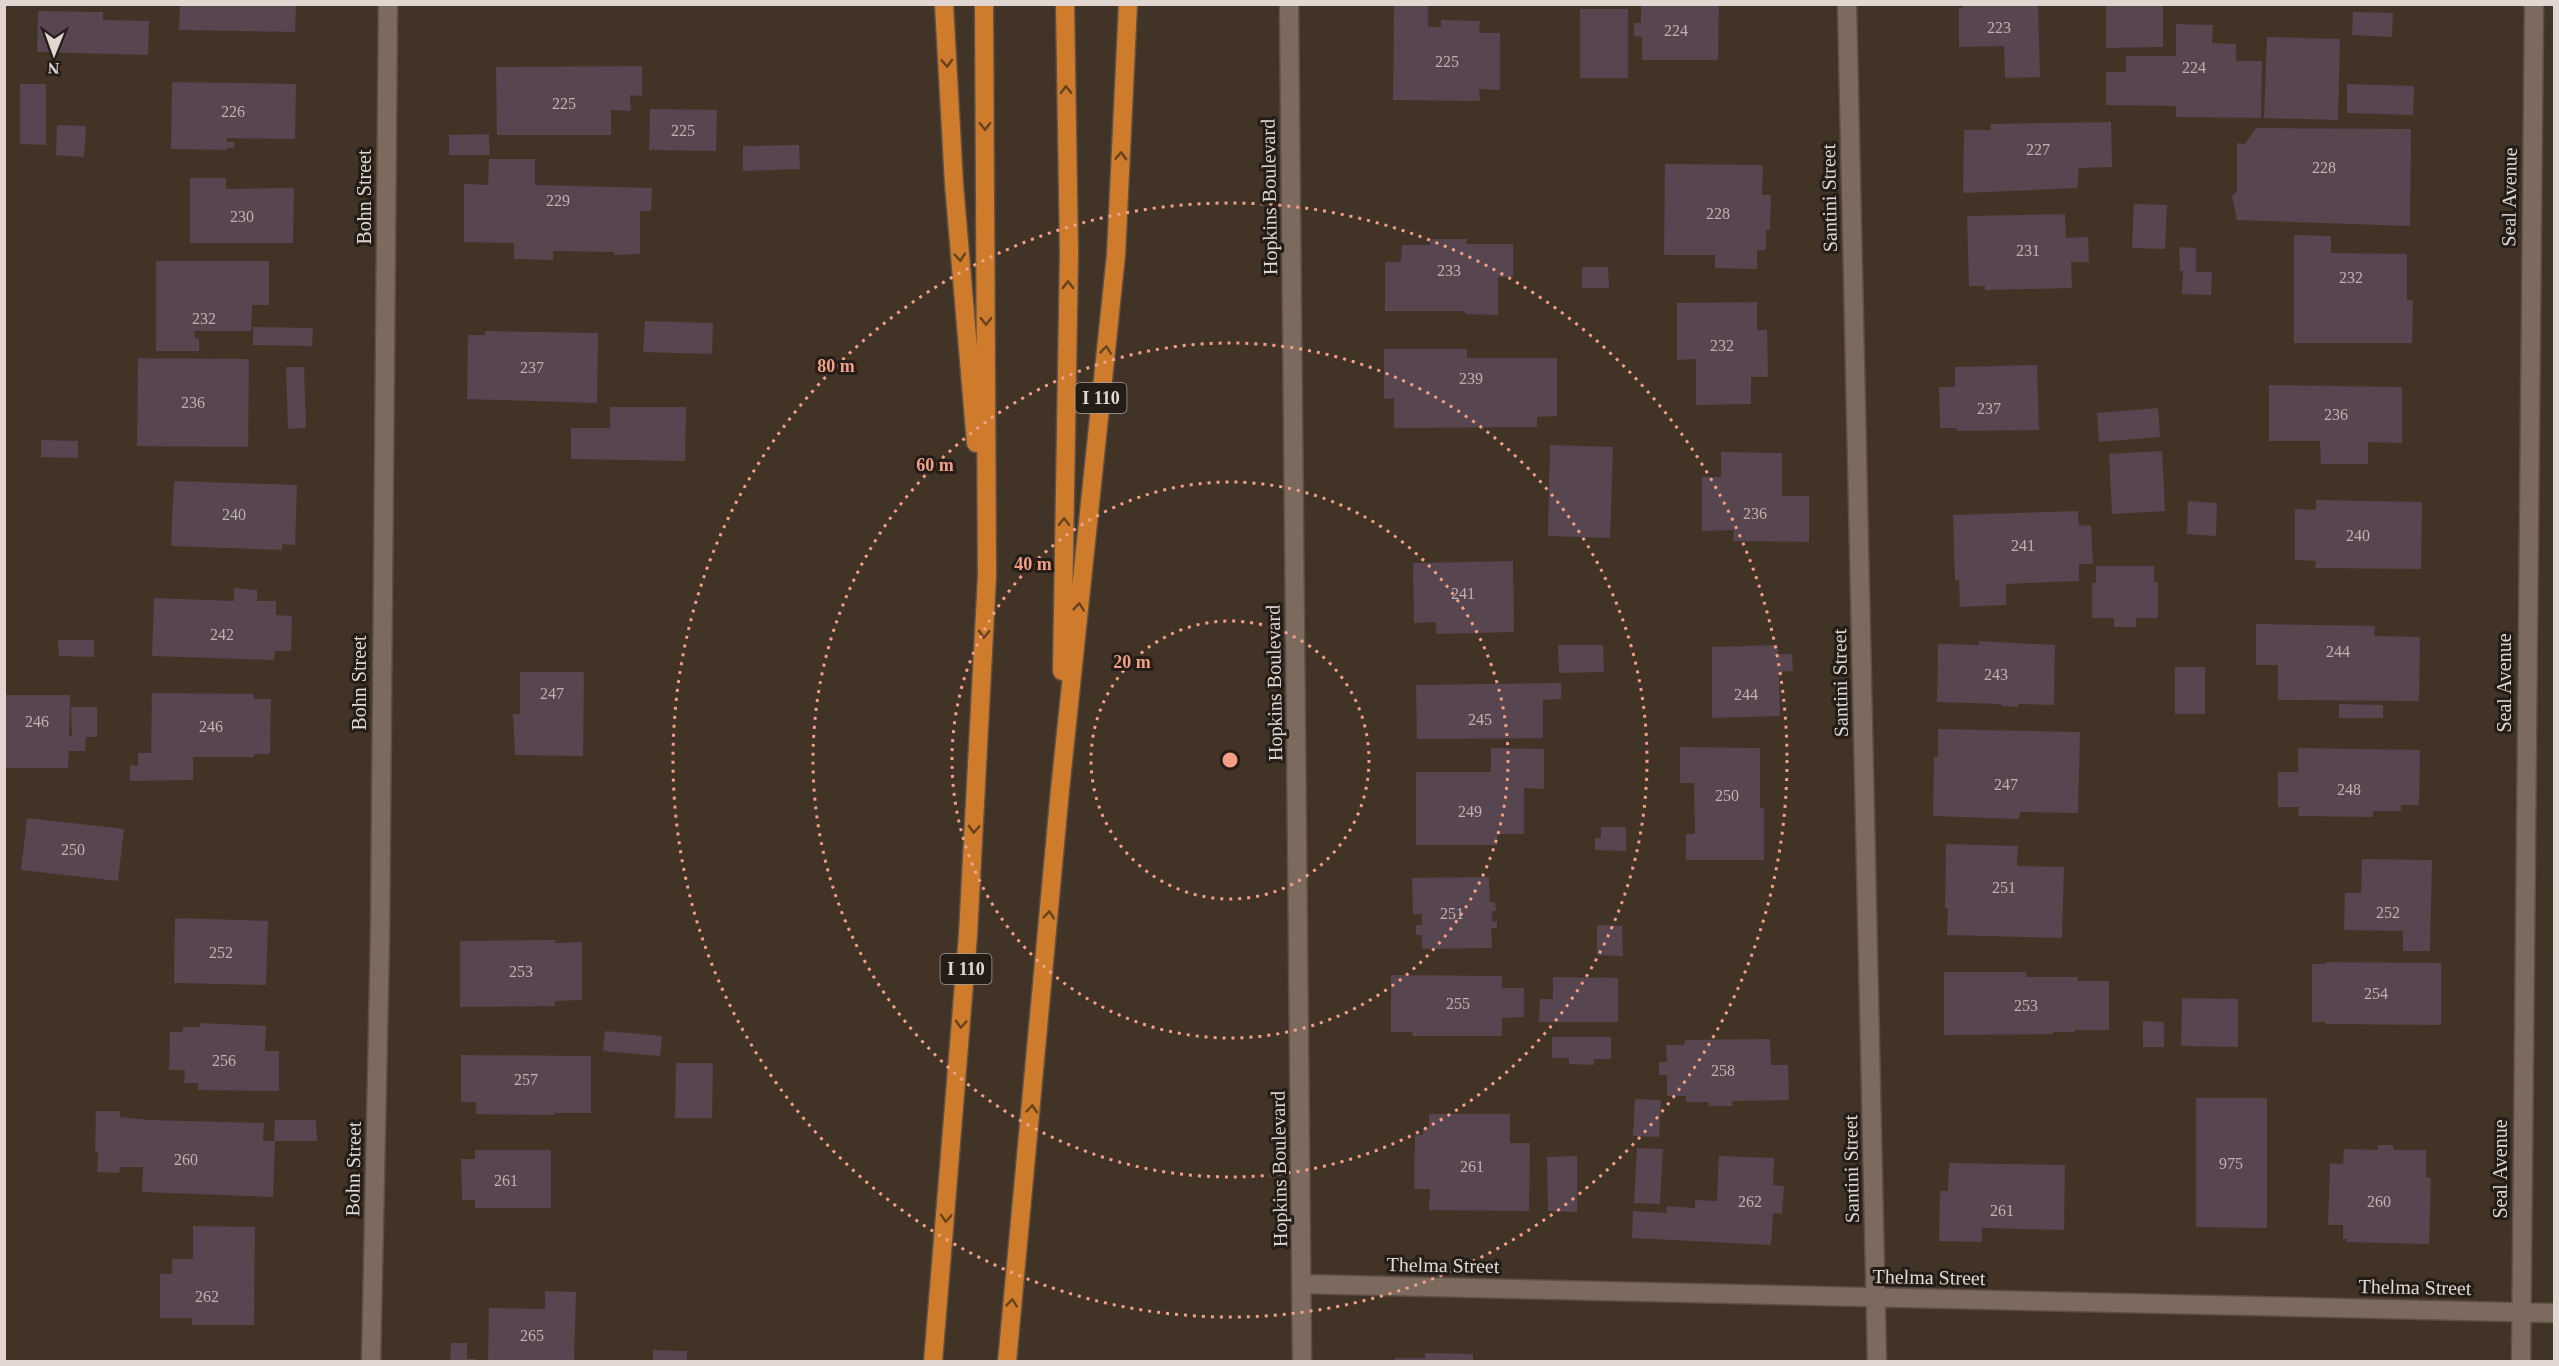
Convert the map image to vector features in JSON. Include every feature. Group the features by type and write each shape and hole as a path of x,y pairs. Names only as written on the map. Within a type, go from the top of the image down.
{"highway":[{"name":"I 110","path":"933,1362 968,935 987,576 954,184 944,4"},
{"path":"984,4 987,576"},
{"path":"1060,790 1069,253 1065,4"},
{"name":"I 110","path":"1007,1362 1060,790 1116,255 1128,4"}],"street":[{"name":"Bohn Street","path":"371,1362 380,924 388,4"},
{"name":"Hopkins Boulevard","path":"1289,4 1302,1362"},
{"name":"Santini Street","path":"1847,4 1877,1362"},
{"name":"Seal Avenue","path":"2521,1362 2534,4"},
{"name":"Thelma Street","path":"1302,1284 2554,1313"}],"building":[{"path":"180,4 296,4 295,32 179,30"},
{"path":"1963,4 2038,4 2040,77 2005,78 2004,46 1959,47 1959,8 1963,8"},
{"path":"2106,4 2163,4 2163,47 2106,48"},
{"path":"1394,5 1428,5 1428,27 1441,27 1441,20 1480,21 1479,33 1500,33 1500,90 1479,89 1480,101 1393,100"},
{"path":"1641,5 1719,5 1718,60 1642,60 1642,37 1634,36 1634,23 1641,23"},
{"path":"1580,9 1628,9 1628,78 1580,78"},
{"path":"38,11 103,12 103,20 149,21 148,55 37,52"},
{"path":"2353,12 2393,13 2392,37 2352,35"},
{"path":"2176,24 2213,25 2212,43 2236,44 2236,61 2262,61 2261,118 2176,117 2176,106 2106,105 2106,72 2126,72 2126,56 2176,56"},
{"path":"2267,37 2340,39 2338,120 2264,118"},
{"path":"642,66 642,96 630,95 631,111 611,110 611,135 497,135 496,67"},
{"path":"172,82 296,84 295,139 227,138 227,142 234,142 234,148 227,148 227,150 171,149"},
{"path":"20,84 46,84 46,145 20,144"},
{"path":"2347,84 2414,86 2413,115 2347,113"},
{"path":"650,109 717,110 716,151 649,150"},
{"path":"2111,122 2112,167 2079,168 2077,188 1963,193 1964,130 1991,130 1990,124"},
{"path":"57,125 86,126 84,157 56,155"},
{"path":"2256,128 2411,129 2410,226 2237,220 2232,196 2237,191 2237,143 2245,144"},
{"path":"489,134 490,155 449,155 449,135"},
{"path":"799,145 800,169 743,171 743,146"},
{"path":"489,159 535,159 535,185 652,188 651,211 640,211 640,254 614,255 614,252 553,251 553,260 514,259 514,243 464,242 464,184 488,185"},
{"path":"1665,164 1763,165 1762,195 1771,195 1770,230 1766,230 1766,250 1757,250 1757,269 1715,268 1715,255 1664,255"},
{"path":"190,178 226,178 226,189 294,188 293,243 190,243"},
{"path":"2134,204 2167,205 2165,249 2132,248"},
{"path":"2065,214 2066,238 2088,237 2089,262 2071,262 2072,288 1985,290 1985,286 1969,286 1967,216"},
{"path":"2294,235 2331,236 2331,253 2407,254 2407,300 2413,300 2412,343 2294,343"},
{"path":"1430,239 1467,239 1466,244 1513,244 1513,277 1498,277 1498,315 1465,314 1465,311 1385,311 1385,262 1401,262 1402,245 1430,245"},
{"path":"2179,247 2196,248 2196,272 2212,272 2211,295 2182,294 2183,271 2180,271"},
{"path":"156,261 269,261 269,305 252,305 251,331 194,331 195,338 199,339 199,351 156,351"},
{"path":"1582,267 1608,267 1609,288 1582,288"},
{"path":"1757,302 1757,330 1767,330 1768,377 1751,377 1751,404 1696,405 1696,359 1677,360 1677,303"},
{"path":"645,321 713,323 712,354 643,352"},
{"path":"253,327 313,328 312,346 253,345"},
{"path":"485,331 598,333 597,403 467,399 468,335 485,335"},
{"path":"1384,349 1467,349 1467,358 1557,358 1557,416 1537,417 1537,427 1394,428 1394,398 1384,399"},
{"path":"138,358 249,359 248,447 137,446"},
{"path":"2037,365 2039,430 1957,431 1957,428 1940,428 1939,387 1955,387 1955,367"},
{"path":"286,367 304,367 306,428 288,429"},
{"path":"2269,385 2402,387 2402,443 2368,442 2368,464 2321,464 2320,441 2269,441"},
{"path":"610,407 686,407 685,461 571,459 571,428 610,428"},
{"path":"2158,408 2160,437 2099,442 2097,413"},
{"path":"41,440 78,441 78,458 41,457"},
{"path":"1550,445 1613,447 1610,538 1548,536"},
{"path":"2162,451 2165,511 2112,514 2109,454"},
{"path":"1721,452 1782,453 1782,496 1809,496 1809,542 1733,541 1734,530 1702,531 1702,477 1721,477"},
{"path":"174,481 297,485 295,545 282,544 282,550 171,546"},
{"path":"2316,500 2422,502 2421,569 2315,568 2316,561 2295,560 2295,509 2316,510"},
{"path":"2188,501 2217,503 2216,536 2187,534"},
{"path":"2078,511 2079,526 2091,525 2093,564 2079,564 2079,581 2006,584 2006,605 1960,607 1959,580 1955,581 1953,515"},
{"path":"1513,561 1514,632 1436,634 1436,622 1414,623 1413,563"},
{"path":"2096,566 2154,566 2154,582 2158,582 2158,618 2136,618 2136,627 2114,627 2114,618 2092,618 2092,583 2096,583"},
{"path":"234,588 257,590 257,601 276,601 276,615 292,616 291,651 275,651 274,660 152,656 154,598 234,601"},
{"path":"2256,624 2375,626 2374,636 2420,637 2419,701 2278,700 2278,665 2256,665"},
{"path":"58,640 94,640 94,657 59,656"},
{"path":"1979,641 2055,645 2054,705 2018,704 2018,707 2001,706 2001,704 1937,702 1938,644 1979,645"},
{"path":"1558,645 1603,645 1604,672 1559,673"},
{"path":"1778,645 1778,654 1792,654 1793,671 1779,672 1780,716 1712,718 1712,647"},
{"path":"2175,667 2205,667 2205,714 2175,714"},
{"path":"520,672 584,672 583,756 515,755 513,714 520,714"},
{"path":"1561,683 1561,699 1543,700 1543,738 1417,739 1416,685"},
{"path":"152,693 254,694 254,699 271,699 270,754 254,754 254,757 193,757 193,780 130,781 130,765 138,766 138,753 151,753"},
{"path":"4,695 70,695 69,736 72,736 71,707 97,707 97,737 86,737 85,751 69,751 68,768 4,768"},
{"path":"2339,704 2383,705 2383,718 2339,718"},
{"path":"1938,729 2080,732 2078,813 2020,812 2019,819 1933,816 1934,757 1938,757"},
{"path":"1680,747 1760,748 1760,808 1764,808 1764,860 1686,860 1686,834 1695,834 1694,783 1680,783"},
{"path":"1491,748 1544,749 1544,789 1524,788 1524,834 1497,834 1497,845 1416,845 1416,772 1491,772"},
{"path":"2298,748 2420,750 2419,805 2401,805 2401,811 2373,811 2373,817 2298,816 2299,807 2278,807 2278,772 2298,772"},
{"path":"27,818 124,829 118,881 21,870"},
{"path":"1601,827 1626,827 1626,851 1595,850 1595,838 1601,838"},
{"path":"1946,844 2018,846 2017,866 2064,867 2062,938 1947,935"},
{"path":"2362,859 2432,860 2430,951 2403,951 2403,931 2344,930 2345,893 2361,893"},
{"path":"1489,877 1490,902 1495,902 1496,911 1492,911 1492,922 1497,921 1497,928 1491,928 1492,948 1422,949 1422,935 1416,935 1416,925 1422,925 1422,914 1413,914 1412,878"},
{"path":"175,918 268,921 266,985 174,983"},
{"path":"1597,925 1622,926 1623,956 1597,955"},
{"path":"555,940 555,943 582,942 582,1000 555,1001 555,1006 460,1007 460,941"},
{"path":"2326,962 2441,963 2441,1025 2312,1022 2312,964 2326,964"},
{"path":"1944,972 2026,972 2026,977 2078,977 2078,981 2109,981 2109,1030 2075,1030 2075,1032 2053,1032 2053,1034 1944,1035"},
{"path":"1391,975 1502,976 1502,988 1524,988 1524,1017 1502,1018 1502,1036 1412,1036 1413,1032 1391,1032"},
{"path":"1553,977 1618,978 1618,1022 1539,1022 1540,999 1553,999"},
{"path":"2182,998 2238,999 2238,1047 2181,1046"},
{"path":"2143,1021 2164,1022 2164,1047 2143,1047"},
{"path":"200,1023 266,1026 265,1051 279,1051 279,1091 198,1090 198,1083 184,1083 185,1070 169,1070 170,1032 183,1032 183,1027 200,1027"},
{"path":"605,1031 662,1036 660,1056 603,1051"},
{"path":"1552,1037 1611,1037 1611,1059 1594,1059 1594,1065 1569,1064 1569,1058 1552,1058"},
{"path":"1770,1039 1771,1065 1788,1065 1789,1100 1732,1101 1733,1106 1709,1106 1708,1102 1686,1102 1686,1096 1667,1096 1667,1075 1659,1075 1659,1062 1667,1062 1666,1045 1684,1045 1685,1040"},
{"path":"461,1055 591,1056 591,1113 476,1114 476,1102 461,1102"},
{"path":"676,1063 713,1063 712,1118 675,1118"},
{"path":"2196,1098 2267,1098 2267,1228 2196,1227"},
{"path":"1635,1099 1661,1100 1659,1137 1633,1136"},
{"path":"96,1111 120,1111 120,1117 149,1120 264,1123 263,1141 275,1141 273,1197 142,1192 143,1167 120,1167 119,1173 97,1172"},
{"path":"1429,1114 1510,1114 1510,1143 1530,1143 1529,1211 1429,1210 1430,1189 1414,1189 1415,1135 1423,1135 1423,1128 1429,1128"},
{"path":"275,1120 316,1120 317,1141 274,1141"},
{"path":"2378,1145 2393,1145 2393,1150 2426,1150 2426,1177 2431,1178 2429,1244 2346,1242 2347,1239 2343,1239 2343,1225 2328,1225 2330,1163 2343,1164 2344,1149 2378,1150"},
{"path":"1637,1148 1663,1149 1660,1204 1634,1203"},
{"path":"475,1150 551,1150 551,1208 475,1208 475,1200 462,1200 461,1159 475,1159"},
{"path":"1577,1156 1577,1212 1548,1211 1547,1157"},
{"path":"1719,1156 1774,1158 1773,1185 1784,1186 1782,1214 1773,1213 1771,1245 1632,1238 1633,1211 1667,1213 1667,1206 1695,1208 1695,1200 1717,1201"},
{"path":"1949,1163 2065,1165 2064,1230 1982,1228 1982,1242 1939,1241 1940,1191 1948,1191"},
{"path":"193,1226 255,1227 254,1325 192,1325 192,1318 160,1318 160,1274 172,1274 172,1259 193,1259"},
{"path":"545,1291 576,1292 574,1362 488,1362 489,1308 545,1309"},
{"path":"451,1343 467,1343 467,1359 475,1359 475,1362 450,1362"},
{"path":"653,1350 687,1351 687,1362 653,1362"},
{"path":"1425,1353 1473,1354 1473,1362 1395,1362 1395,1358 1425,1358"}]}
